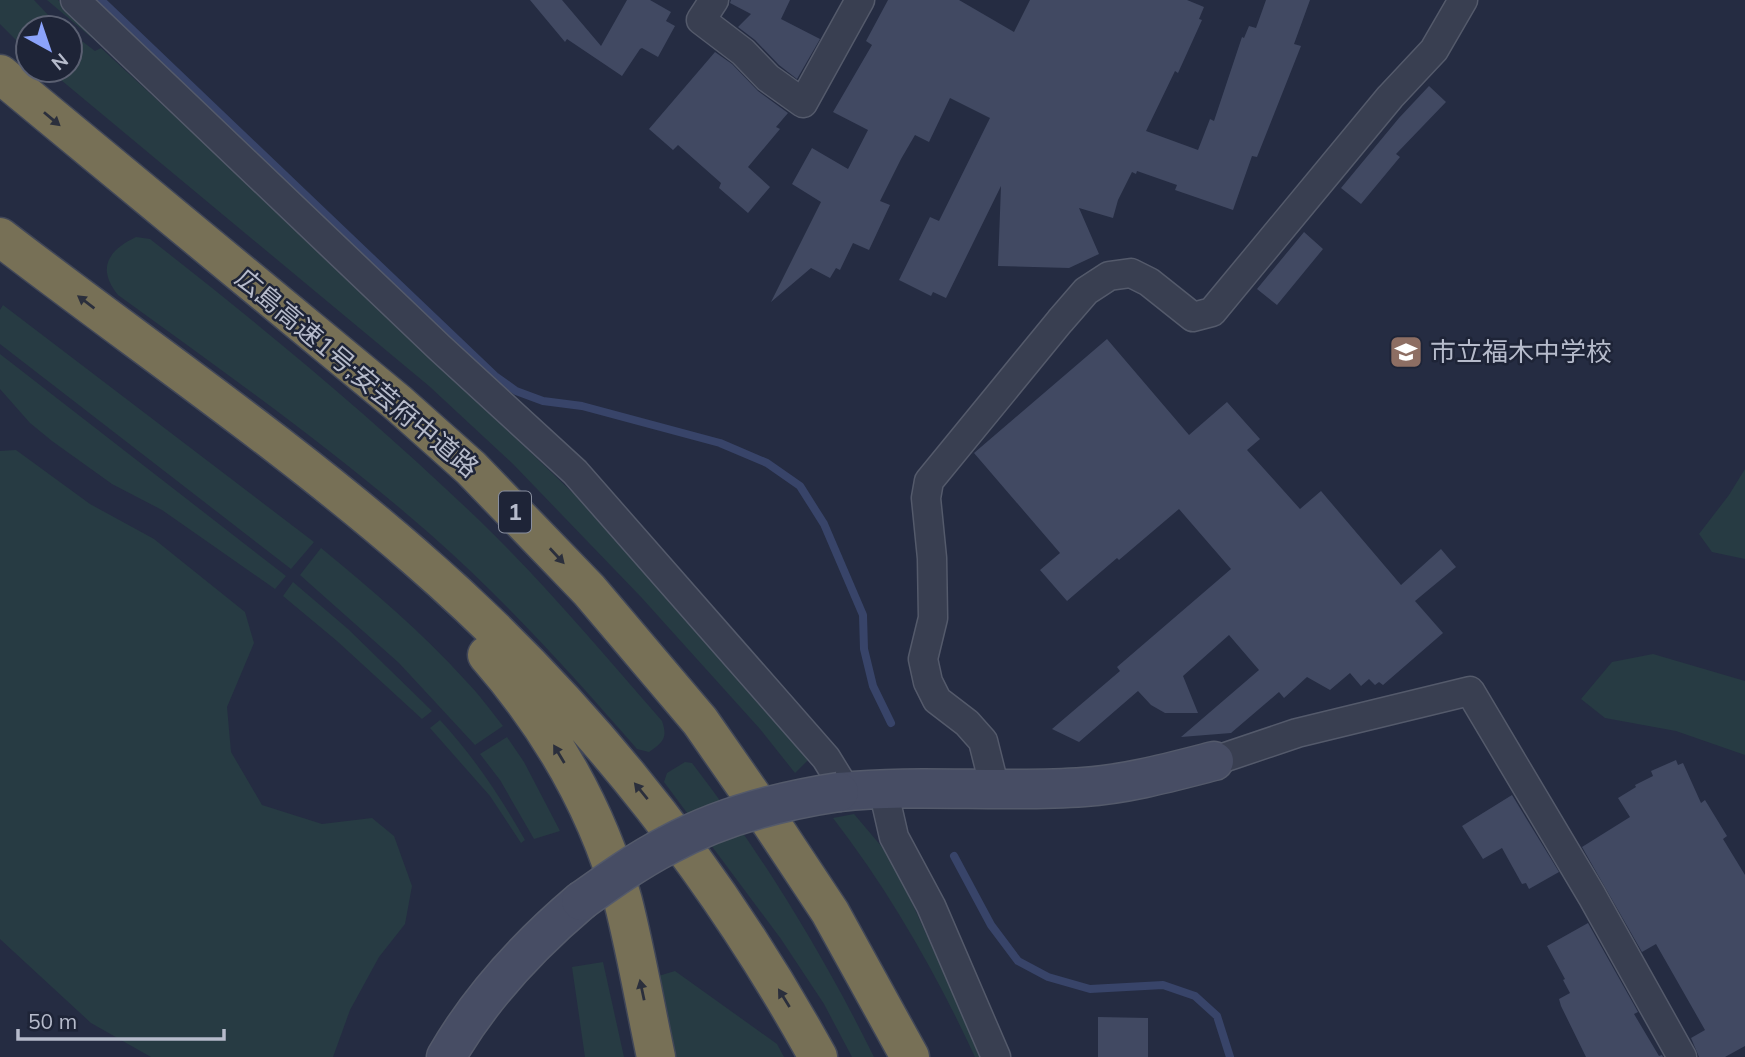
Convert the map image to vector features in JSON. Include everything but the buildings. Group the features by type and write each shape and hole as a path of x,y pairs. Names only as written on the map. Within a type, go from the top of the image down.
{"highway":[{"name":"広島高速1号;安芸府中道路","path":"0,74 398,402 471,468 589,590 700,721 830,912 909,1057"},
{"path":"0,237 266,438 414,556 540,676 643,792 699,866 753,948 818,1057"},
{"path":"127,333 230,424 329,501 390,555 515,687 568,769 608,857 622,900 656,1057"},
{"path":"700,721 799,849 860,936 933,1057"}],"street":[{"path":"75,0 440,348 575,472 856,791 894,837 931,906 996,1057"},
{"path":"714,0 701,20 743,52 768,78 803,103 860,0"},
{"path":"995,789 982,741 967,723 937,700 928,681 923,659 933,618 932,558 926,498 929,481 1086,291 1109,276 1131,273 1149,282 1193,317 1212,312 1390,97 1434,50 1463,0"},
{"path":"446,1057 459,1033 511,966 544,933 581,901 625,870 668,844 711,825 762,807 856,791 1085,787 1149,778 1214,761 1297,733 1470,691 1592,895 1682,1057"}],"shaded area":[{"path":"0,0 34,0 47,14 14,14 14,38 0,24"},
{"path":"47,0 58,0 72,14 64,14"},
{"path":"84,25 95,36 92,38 84,31"},
{"path":"84,43 95,51 101,48 312,243 575,495 678,608 809,759 795,773 760,729 641,597 513,464 429,386 66,84 84,84"},
{"path":"136,237 150,239 277,341 401,447 480,521 551,594 662,721 664,736 661,742 649,752 637,749 537,638 430,534 316,441 118,295 108,277 108,262 118,248"},
{"path":"3,305 314,542 291,569 0,344 0,310"},
{"path":"0,354 286,576 275,589 162,510 112,484 52,441 30,423 0,389"},
{"path":"16,450 90,504 154,539 245,612 254,643 227,707 231,752 262,805 322,824 372,818 394,836 412,886 405,924 379,957 350,1010 333,1057 151,1057 91,1023 0,939 0,451"},
{"path":"1745,469 1745,559 1712,552 1699,534"},
{"path":"321,548 414,628 475,691 503,726 475,745 399,663 300,575"},
{"path":"293,582 348,629 432,711 422,719 283,596"},
{"path":"1653,654 1745,681 1745,755 1676,731 1605,718 1581,699 1612,662"},
{"path":"440,720 496,792 525,840 521,843 490,796 430,728"},
{"path":"507,737 524,762 560,831 534,839 500,780 480,754"},
{"path":"685,762 692,763 767,869 834,980 874,1057 852,1057 824,1004 781,939 664,782 667,773"},
{"path":"854,814 882,847 898,872 982,1057 975,1057 911,934 874,875 833,818"},
{"path":"603,962 624,1057 585,1057 572,967"},
{"path":"675,971 777,1044 784,1057 676,1057 655,977"}],"waterway":[{"path":"101,0 495,376 516,391 543,401 582,406 720,443 767,463 800,486 824,524 863,615 864,649 873,686 891,723"},
{"path":"954,856 991,925 1018,961 1048,977 1090,989 1163,985 1195,996 1217,1016 1230,1057"}],"place":[{"name":"市立福木中学校","path":"1406,352"}]}
